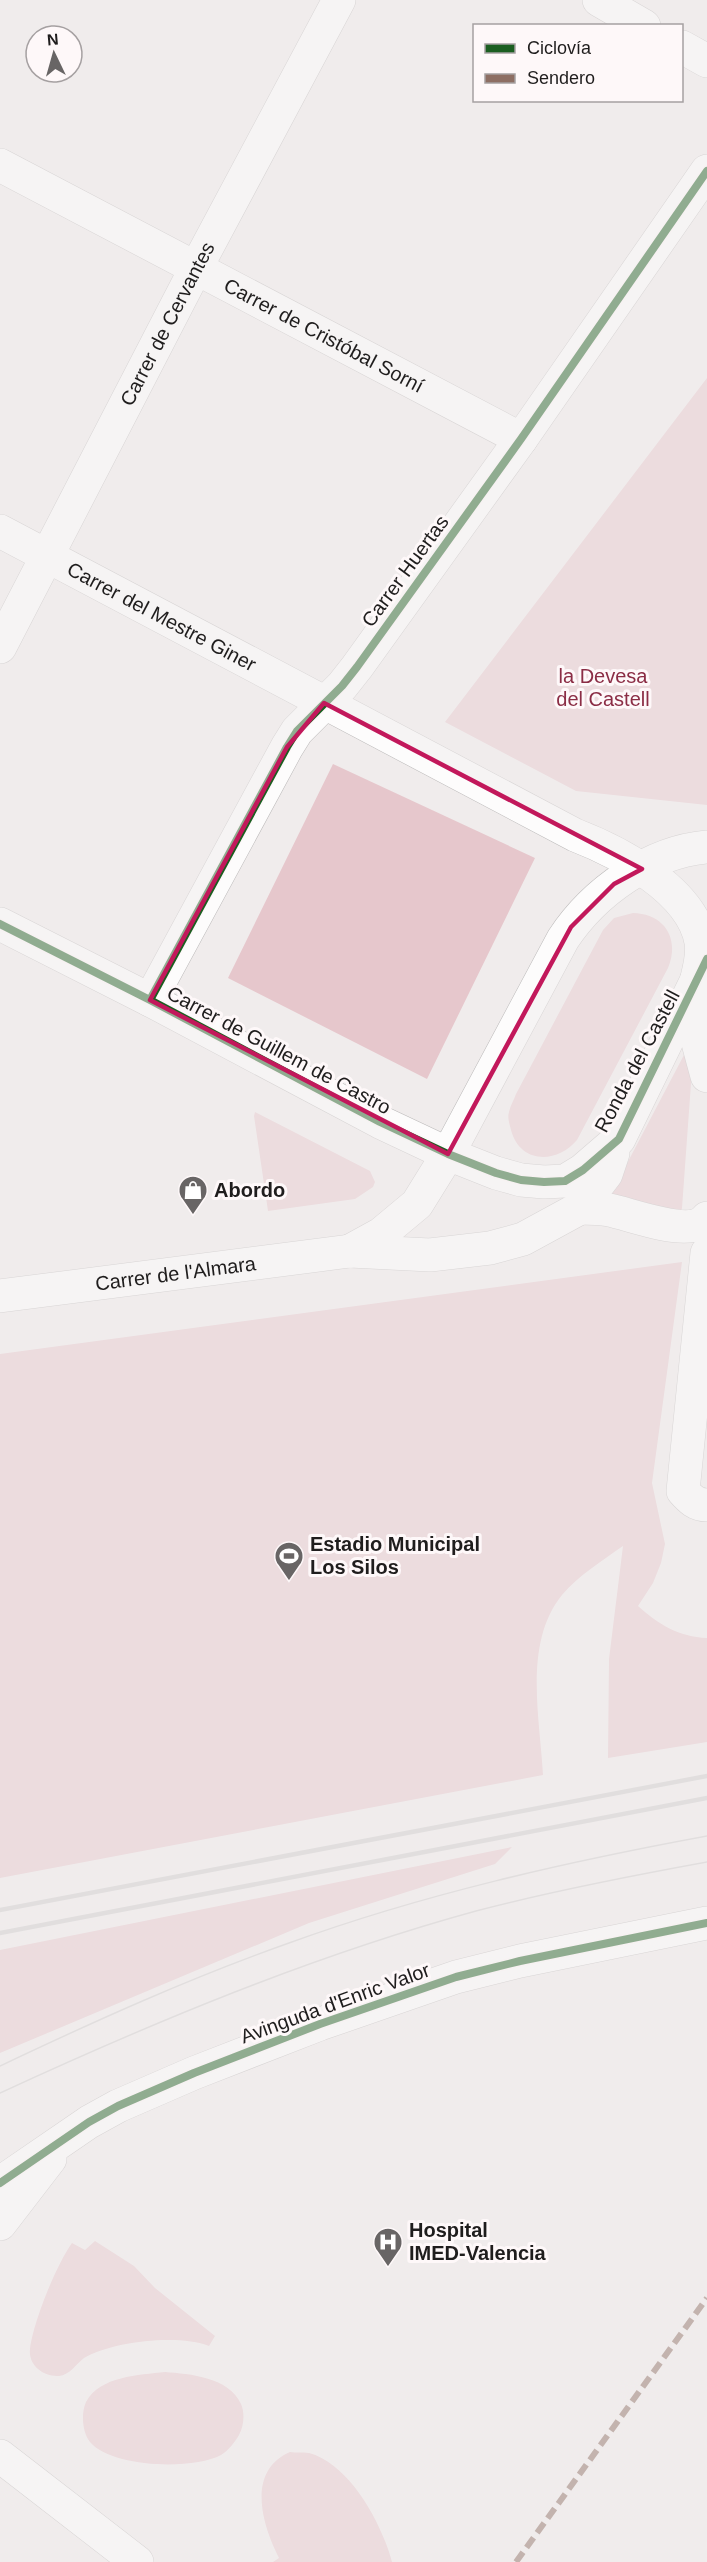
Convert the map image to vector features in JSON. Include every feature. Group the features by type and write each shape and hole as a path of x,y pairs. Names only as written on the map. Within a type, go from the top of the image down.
{"street":[{"name":"Carrer de Cervantes","path":"0,647 196,268 339,0"},
{"path":"599,0 641,24"},
{"path":"683,48 707,61"},
{"name":"Carrer de Cristóbal Sorní","path":"0,165 521,439"},
{"name":"Carrer Huertas","path":"150,1000 297,731 352,673 521,439 707,171"},
{"name":"Carrer del Mestre Giner","path":"0,531 324,704"},
{"name":"Ronda del Castell","path":"324,704 575,835 596,843 642,869 669,890 691,917 701,939 702,955 698,977 619,1139 583,1170 565,1181 521,1180 467,1163 448,1154"},
{"path":"448,1154 571,927 591,903 614,884 675,852 707,847"},
{"name":"Carrer de Guillem de Castro","path":"0,924 150,1000 380,1122 448,1154"},
{"path":"698,977 691,1017 707,1076"},
{"name":"Carrer de l'Almara","path":"0,1296 350,1251 430,1255 490,1248 531,1235 580,1208 606,1174 619,1139"},
{"name":"Carrer de l'Almara","path":"350,1251 381,1234 417,1204 448,1154"},
{"path":"580,1208 606,1209 680,1227 694,1226 707,1218"},
{"path":"695,1498 707,1252"},
{"name":"Avinguda d'Enric Valor","path":"0,2183 89,2122 118,2106 286,2037 456,1977 520,1961 707,1923"},
{"name":"Avinguda d'Enric Valor","path":"0,2224 64,2141"},
{"path":"0,2456 137,2562"}],"highlighted area":[{"path":"324,703 642,869 614,884 571,927 448,1154 150,1000 287,747"}],"green space":[{"name":"la Devesa del Castell","path":"707,378 707,805 576,791 445,722"},
{"path":"333,764 535,858 427,1079 228,978"},
{"path":"633,913 654,918 667,930 672,947 668,968 577,1140 560,1153 540,1157 531,1154 522,1149 511,1130 508,1117 511,1105 603,930 614,918"},
{"path":"685,1053 693,1056 680,1214 611,1194"},
{"path":"255,1112 370,1171 375,1182 373,1187 355,1199 268,1211"},
{"name":"Estadio Municipal Los Silos","path":"682,1262 652,1483 665,1544 653,1583 638,1606 653,1618 678,1632 707,1638 707,1742 608,1758 609,1659 623,1546 568,1588 550,1614 542,1635 538,1658 537,1706 543,1775 0,1878 0,1354"},
{"path":"512,1847 495,1864 309,1923 0,2053 0,1950"},
{"path":"95,2241 134,2266 155,2288 215,2336 209,2346 181,2340 146,2341 96,2352 84,2358 63,2375 48,2375 38,2369 32,2361 30,2349 40,2310 52,2279 72,2243 85,2250"},
{"path":"165,2372 208,2379 228,2388 235,2395 241,2404 243,2424 237,2438 226,2451 208,2460 192,2463 153,2464 116,2457 101,2451 90,2442 85,2433 83,2417 84,2406 92,2393 121,2378"},
{"path":"290,2452 309,2453 324,2459 351,2482 381,2530 392,2562 273,2562 279,2558 263,2515 263,2485 267,2472 276,2461"}],"tram line":[{"path":"0,2066 179,1985 340,1925 443,1894 548,1868 707,1836"},
{"path":"0,2093 175,2016 354,1948 476,1911 591,1884 707,1862"}],"railway":[{"path":"0,1910 707,1776"},
{"path":"0,1933 707,1798"}],"marked path":[{"path":"516,2562 707,2298"}],"cycle path":[{"path":"150,1000 297,731 342,686 357,667 521,439 707,171"},
{"path":"0,924 150,1000 380,1122 448,1154 496,1173 521,1180 544,1182 565,1181 583,1170 619,1139 707,959"},
{"path":"0,2183 89,2122 118,2106 194,2073 320,2024 456,1977 520,1961 707,1923"}],"place":[{"name":"Abordo","path":"193,1216"},
{"name":"Estadio Municipal Los Silos","path":"289,1582"},
{"name":"Hospital IMED-Valencia","path":"388,2268"}]}
